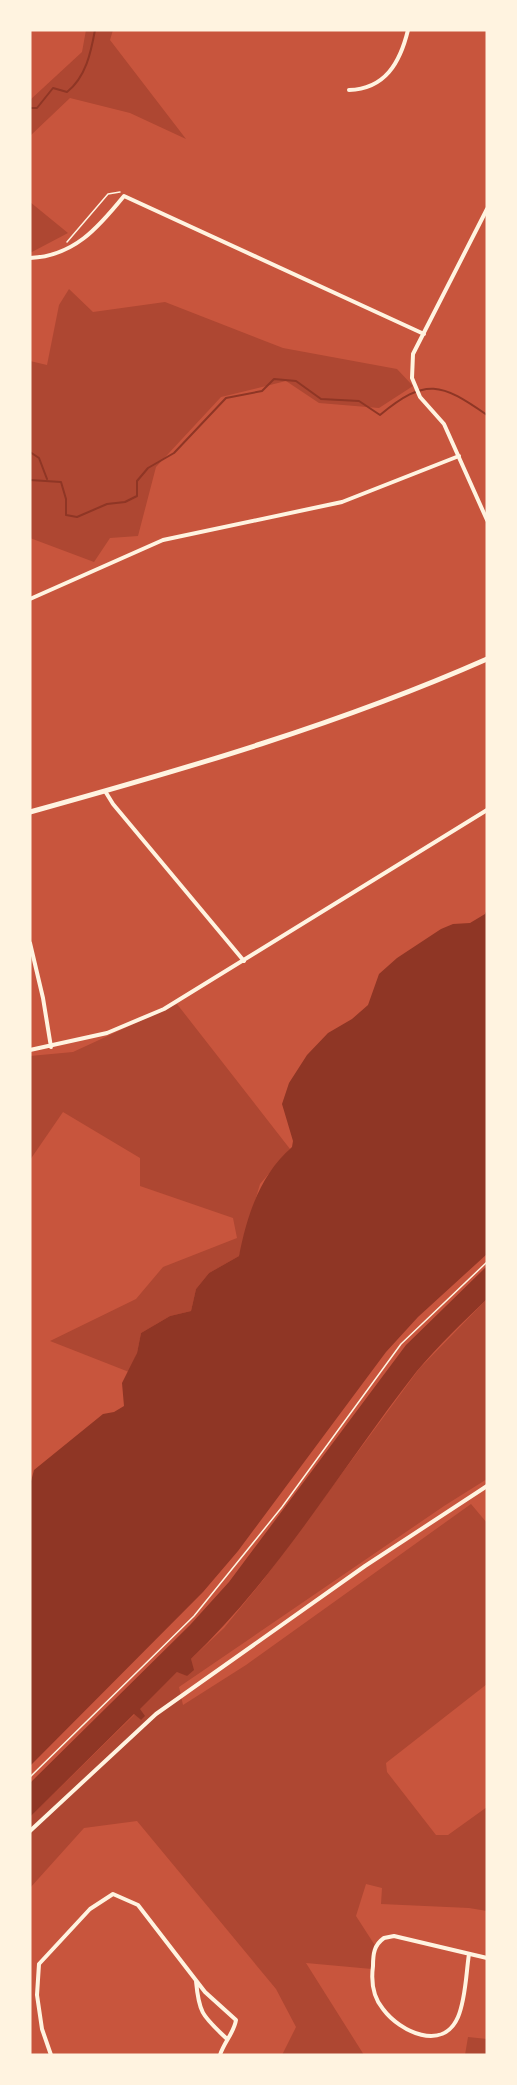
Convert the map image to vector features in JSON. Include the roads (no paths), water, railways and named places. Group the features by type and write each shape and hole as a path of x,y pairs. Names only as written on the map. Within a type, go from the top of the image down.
{"main road":[{"path":"30,812 326,723 397,698 487,659"}],"street":[{"path":"349,90 371,88 380,81 395,63 408,30"},
{"path":"30,258 59,253 82,241 124,194 423,334"},
{"path":"487,209 413,354 412,378 420,397 444,424 487,520"},
{"path":"30,599 157,542 197,531 342,502 459,456"},
{"path":"105,791 113,804 244,961"},
{"path":"30,1050 86,1039 141,1020 244,961 487,810"},
{"path":"30,943 45,1008 51,1047"},
{"path":"30,1831 156,1714 365,1566 487,1486"},
{"path":"51,2055 42,2029 38,1995 39,1964 101,1900 113,1894 138,1905 196,1980 236,2020 235,2030 226,2038 220,2055"},
{"path":"469,1953 460,2010 457,2019 447,2031 438,2036 417,2034 398,2024 383,2009 374,1990 372,1976 374,1951 384,1938 394,1936 469,1953 487,1958"},
{"path":"196,1980 198,2007 207,2020 226,2038"}],"waterway":[{"path":"30,108 37,108 53,88 67,92 79,79 87,64 95,30"},
{"path":"30,480 61,482 66,499 66,515 77,517 107,504 125,502 137,496 137,481 148,468 174,453 226,398 262,391 274,379 296,381 321,399 359,401 380,415 410,394 434,389 457,396 487,415"},
{"path":"30,452 39,458 47,479"}]}
